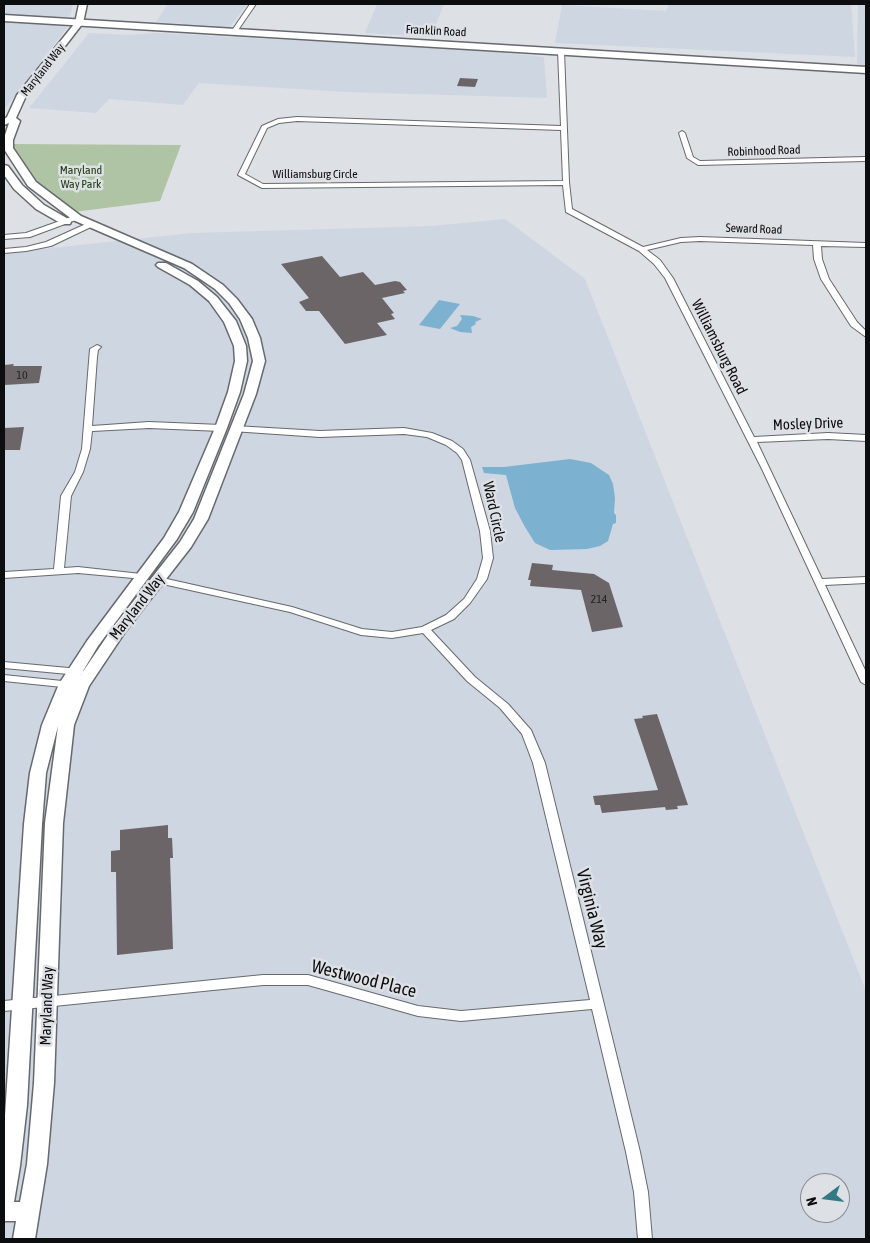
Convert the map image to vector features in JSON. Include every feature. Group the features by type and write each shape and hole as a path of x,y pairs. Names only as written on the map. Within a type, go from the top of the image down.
{"main road":[{"path":"79,23 83,4"},
{"name":"Franklin Road","path":"4,18 866,70"},
{"name":"Maryland Way","path":"24,1239 37,1164 42,1116 54,862 54,823 66,725 78,679 186,544 201,519 228,429 241,361 240,346 230,321 213,299 194,283 83,224 54,203 32,184 8,148 8,140 15,122 8,118 20,97 79,23"},
{"path":"4,167 18,164"},
{"name":"Maryland Way","path":"4,167 18,187 40,207 66,223 83,224 179,262 219,287 233,301 246,319 254,338 259,361 250,394 228,429 186,512 170,539 99,633 78,679 50,725 38,773 17,1105 4,1201"},
{"path":"167,267 179,262"},
{"path":"203,291 219,287"},
{"path":"241,361 259,361"},
{"path":"141,577 158,580"},
{"path":"32,851 54,862"},
{"path":"4,1212 29,1211"}],"street":[{"path":"234,32 253,4"},
{"name":"Williamsburg Road","path":"561,51 563,128 569,210 642,249 669,278 751,440 866,682"},
{"name":"Williamsburg Circle","path":"563,128 306,119 287,120 264,127 241,175 262,186 566,183"},
{"name":"Robinhood Road","path":"682,133 690,158 708,164 866,159"},
{"path":"4,237 27,235 66,223"},
{"path":"4,251 48,244 83,224"},
{"name":"Seward Road","path":"642,249 681,240 700,239 866,245"},
{"path":"817,243 818,259 825,279 854,324 866,335"},
{"path":"59,570 66,496 79,472 86,449 93,357 94,349 97,347"},
{"name":"Ward Circle","path":"87,429 149,425 320,434 404,430 437,437 460,451 468,464 487,542 487,563 478,588 467,601 450,617 425,629 392,635 361,632 292,610 158,580"},
{"name":"Mosley Drive","path":"751,440 828,436 866,438"},
{"path":"4,575 59,570 98,571 141,577"},
{"path":"819,582 866,580"},
{"name":"Virginia Way","path":"425,629 472,679 504,706 527,733 540,763 638,1175 646,1239"},
{"path":"4,665 78,679"},
{"path":"4,678 78,679"},
{"name":"Westwood Place","path":"4,1006 263,980 308,980 418,1011 461,1016 597,1004"}],"shaded area":[{"path":"4,4 73,4 70,16 58,19 4,15"},
{"path":"154,4 247,4 230,27 156,22 167,5"},
{"path":"377,4 444,4 431,37 365,33"},
{"path":"669,4 851,4 855,57 555,43 562,5 666,11"},
{"path":"858,4 866,4 866,66 857,65"},
{"path":"4,21 61,25 67,28 4,110"},
{"path":"89,33 128,35 158,33 465,49 544,57 547,98 346,92 199,83 183,105 109,99 96,113 29,108"},
{"path":"505,219 585,279 866,991 866,1239 4,1239 4,253 192,233 432,226"}],"green space":[{"name":"Maryland Way Park","path":"13,144 181,145 160,201 74,212 42,193 21,169"}],"water":[{"path":"439,300 460,304 440,329 419,325"},
{"path":"460,315 482,319 475,322 476,324 471,327 472,333 460,332 450,328 457,326 462,319"},
{"path":"570,459 591,463 609,475 613,484 616,523 613,524 608,541 600,546 587,549 550,550 535,543 525,527 515,508 506,475 484,473 482,467 504,467"}],"building":[{"path":"460,78 478,79 475,87 457,86"},
{"path":"322,256 340,277 363,272 375,285 395,281 400,282 407,290 403,291 405,293 382,298 394,313 391,314 395,319 377,323 387,335 345,344 319,311 306,311 299,302 309,298 281,264"},
{"path":"14,364 13,366 42,366 39,383 4,385 4,365"},
{"path":"24,427 20,450 4,450 4,428"},
{"path":"532,563 553,565 552,570 594,574 609,583 623,627 592,632 581,590 530,586 531,580 528,580"},
{"path":"657,714 688,805 677,806 678,809 666,810 665,807 602,813 600,805 595,805 593,796 658,790 634,719"},
{"path":"168,825 168,838 172,838 173,858 170,858 173,949 117,955 116,872 111,872 111,851 120,850 120,830"}]}
